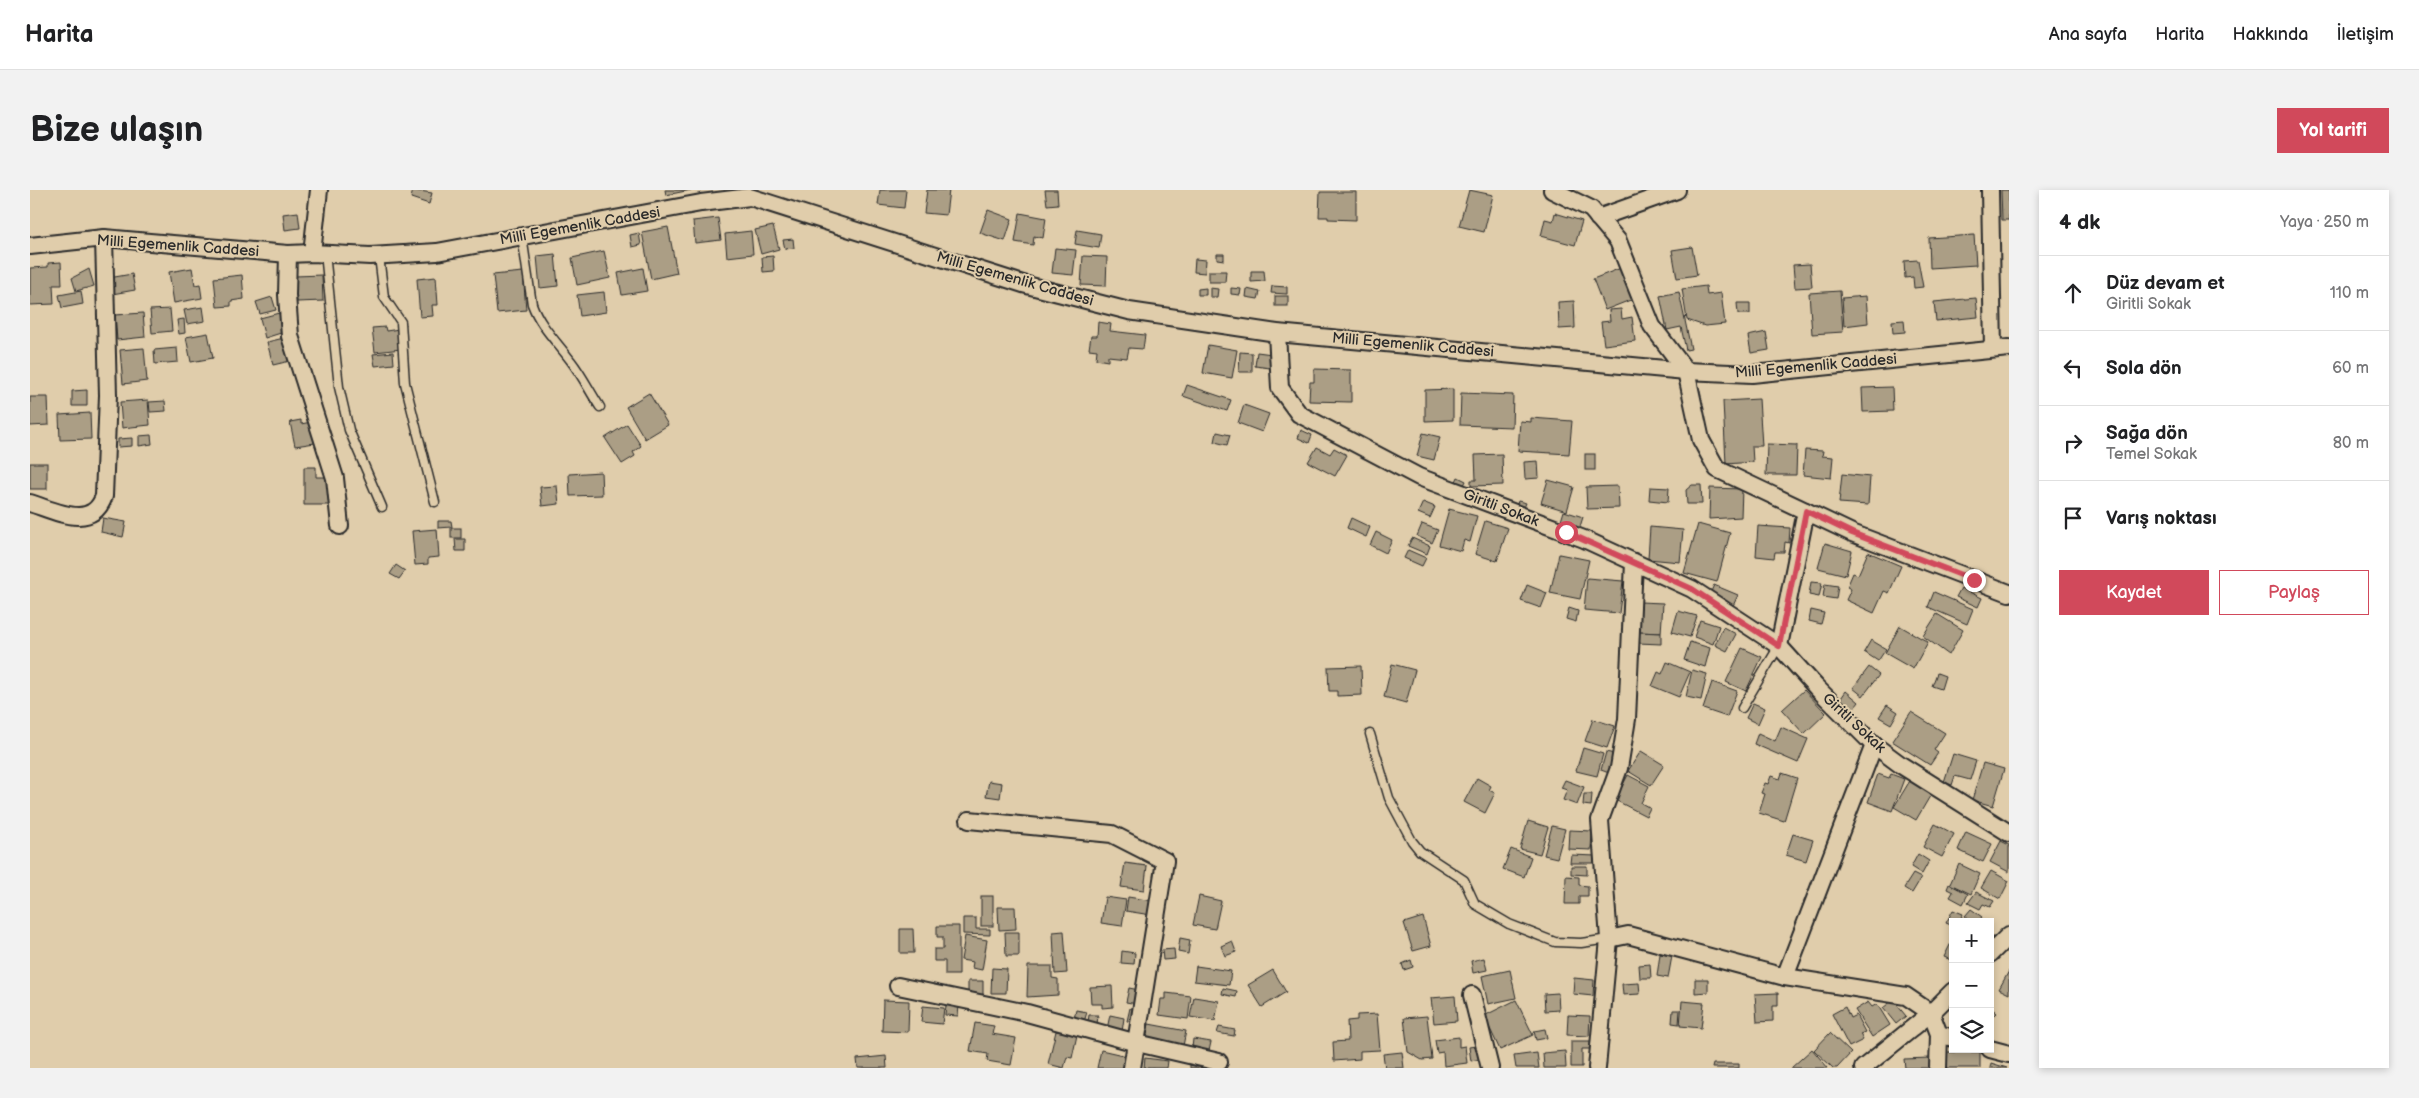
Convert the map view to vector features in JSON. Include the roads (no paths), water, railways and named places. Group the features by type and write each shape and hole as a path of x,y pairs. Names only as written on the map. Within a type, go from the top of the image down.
{"street":[{"path":"318,253 320,190"},
{"path":"1552,190 1591,209 1618,241 1652,326 1686,371 1701,440 1717,469 1852,533 2009,594"},
{"path":"1598,218 1677,190"},
{"path":"1990,190 2001,349"},
{"name":"Milli Egemenlik Caddesi","path":"30,246 104,238 288,254 318,253 379,256 437,252 750,193 1023,284 1129,312 1277,333 1686,371 1752,374 2001,349"},
{"path":"30,504 78,517 91,514 100,507 104,496 108,395 104,238"},
{"path":"288,254 287,295 290,336 335,478 340,526"},
{"name":"Giritli Sokak","path":"1277,333 1280,388 1299,414 1419,477 1584,539 1692,589 1779,646 1816,687 1874,745 1901,765 2009,833"},
{"path":"1779,646 1806,511"},
{"path":"1597,1068 1609,938 1600,820 1619,768 1627,719 1634,562"},
{"path":"1785,977 1874,745"},
{"path":"969,820 1112,834 1165,861 1132,1068"},
{"path":"1609,938 1628,935 1785,977 1906,996 1931,1013 1946,1036 1938,1068"},
{"path":"1994,950 2009,936"},
{"path":"898,986 1027,1013 1137,1043 1219,1062"},
{"path":"1472,995 1490,1068"},
{"path":"1863,1068 1931,1013 1949,995"},
{"path":"1994,1049 2009,1054"}],"lane":[{"path":"522,236 532,304 536,313 546,331 572,362 600,407"},
{"path":"318,253 339,387 349,430 382,507"},
{"path":"379,256 384,297 402,322 405,383 435,502"},
{"path":"1742,708 1779,646"},
{"path":"1370,734 1389,798 1412,841 1420,851 1464,880 1475,904 1510,924 1555,942 1581,943 1609,938"}]}
